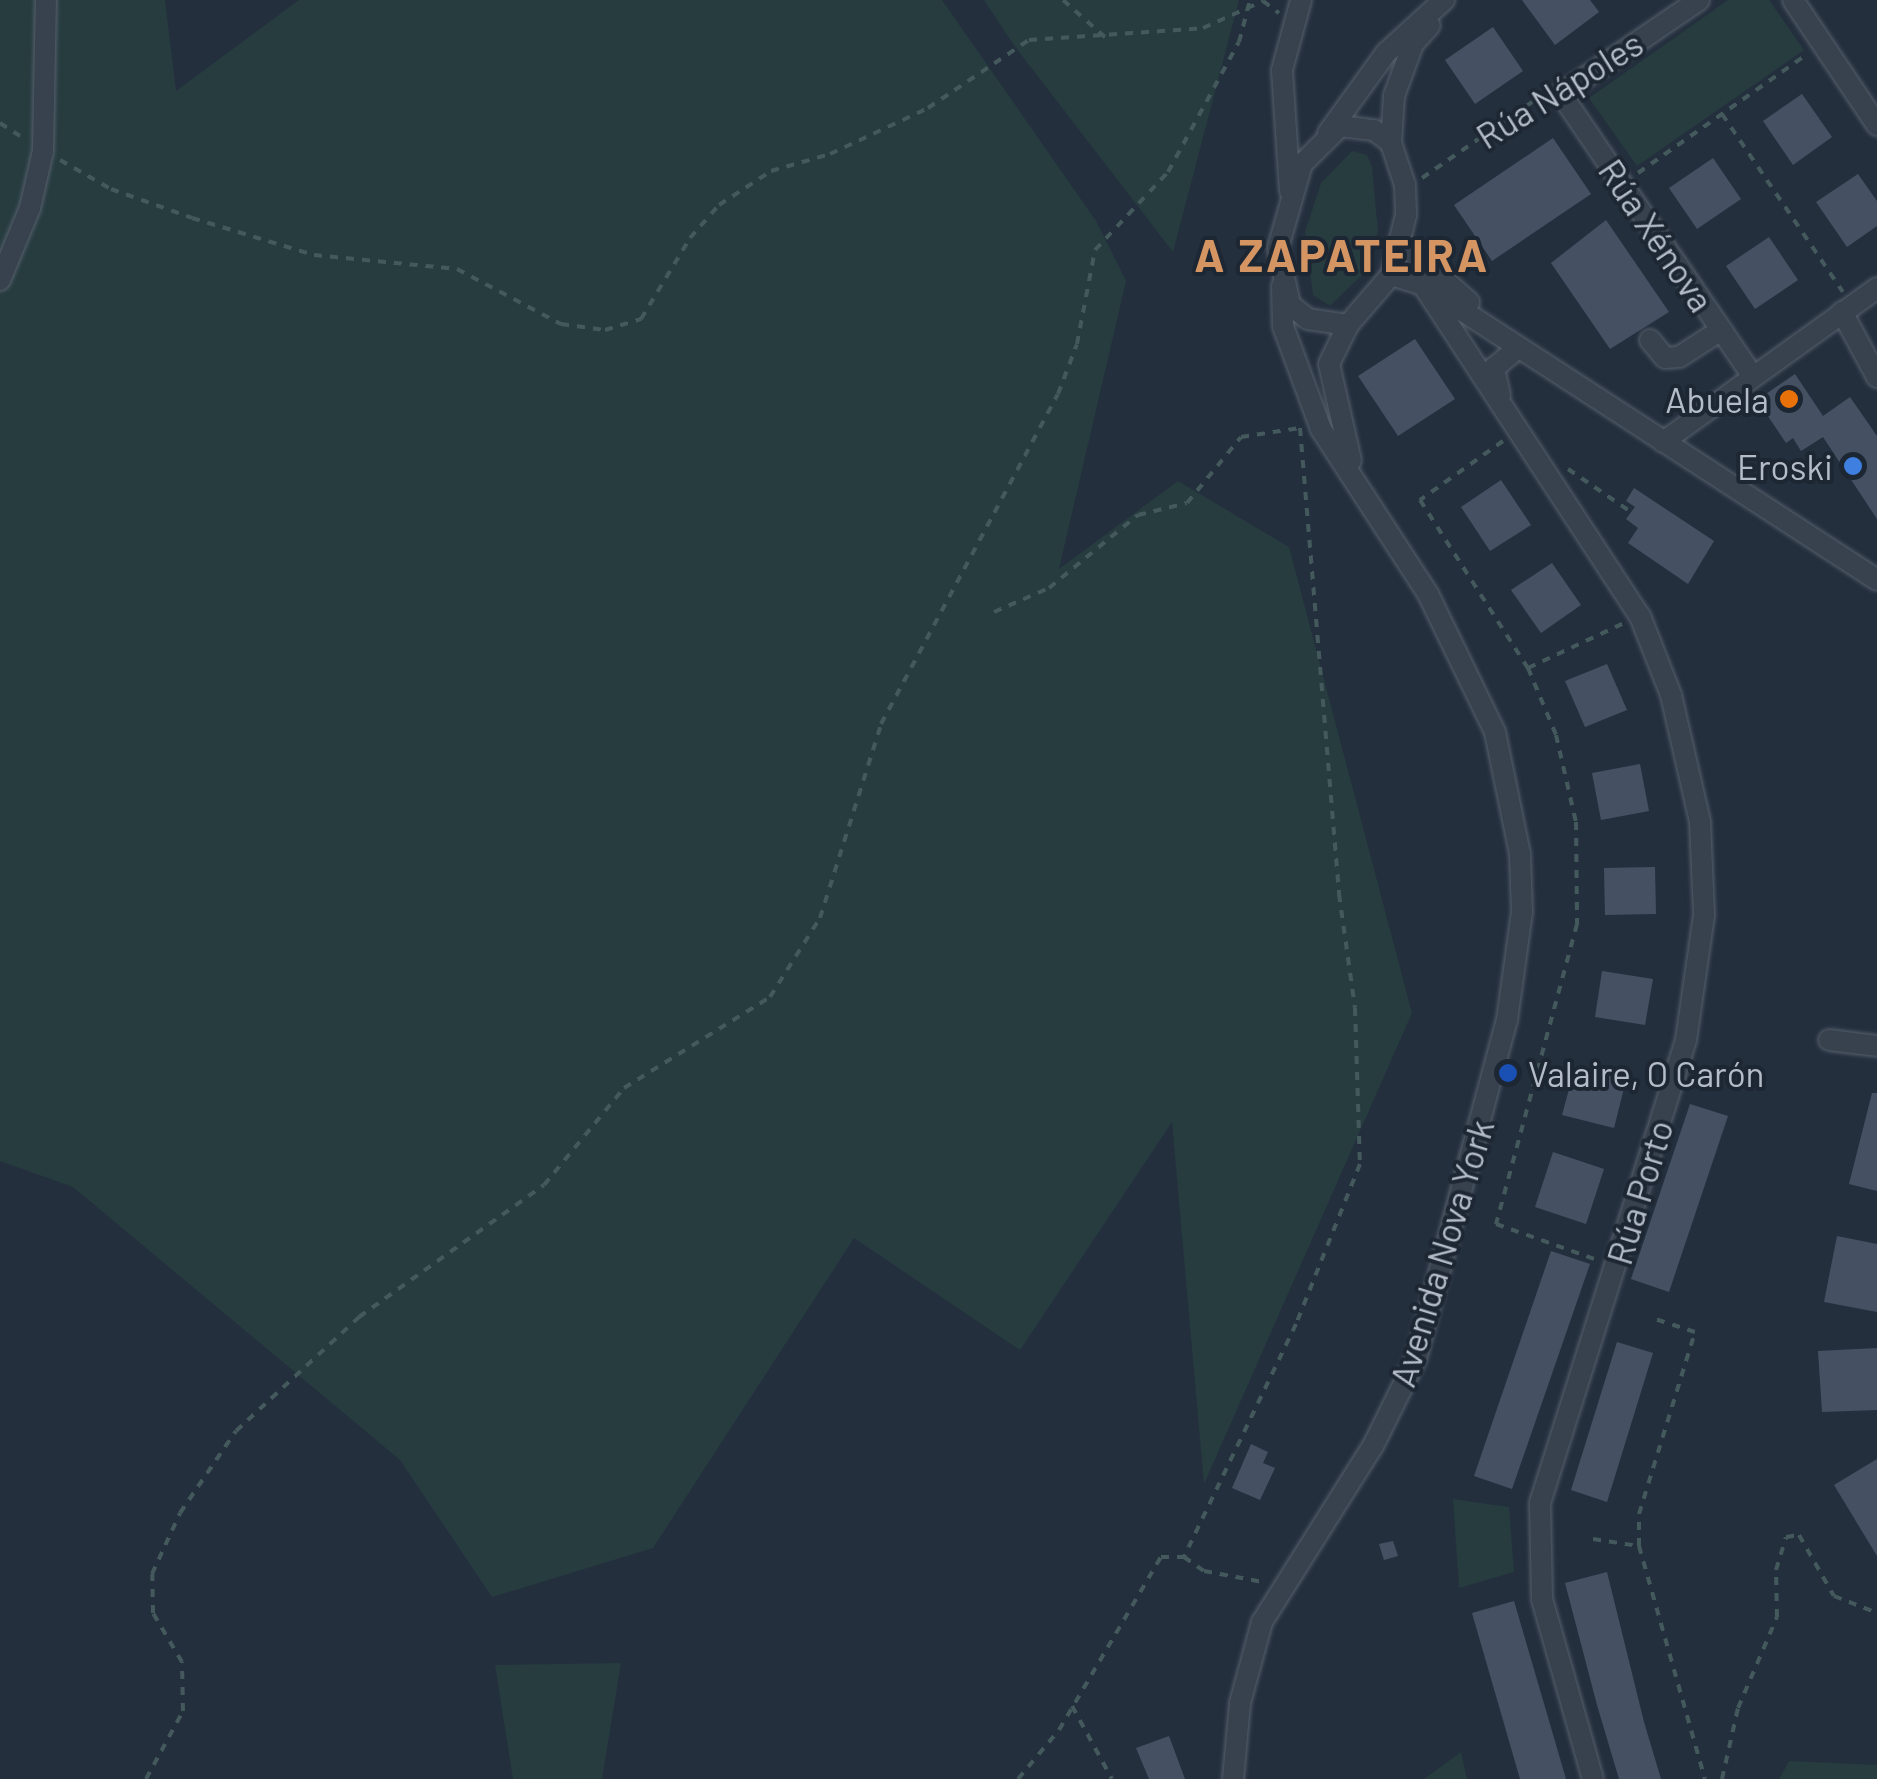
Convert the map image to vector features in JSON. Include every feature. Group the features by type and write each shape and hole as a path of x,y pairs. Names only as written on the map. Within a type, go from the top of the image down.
{"street":[{"path":"0,280 30,208 43,151 46,0"},
{"path":"1301,0 1290,23 1282,114 1290,193 1278,248 1282,286 1290,306 1308,319 1348,325 1391,275 1401,242 1405,185 1391,143 1394,96 1413,44 1447,0"},
{"path":"1290,193 1322,139 1386,53 1447,0"},
{"name":"Rúa Nápoles","path":"1561,94 1699,0"},
{"path":"1794,0 1877,125"},
{"name":"Rúa Xénova","path":"1561,94 1753,376"},
{"path":"1282,114 1294,134 1322,139 1356,126 1391,143"},
{"path":"1401,242 1471,310 1518,348 1877,580"},
{"path":"1391,275 1423,285 1471,310"},
{"name":"Rúa Porto","path":"1423,285 1640,616 1693,778 1704,915 1686,1040 1540,1503 1542,1599 1592,1779"},
{"name":"Avenida Nova York","path":"1233,1779 1250,1657 1282,1588 1374,1446 1416,1359 1507,1020 1522,912 1520,854 1495,732 1428,594 1359,487 1302,388 1283,326 1282,286"},
{"path":"1663,442 1877,288"},
{"path":"1847,309 1877,377"},
{"name":"Rúa Porto","path":"1471,310 1480,354 1501,402"},
{"name":"Avenida Nova York","path":"1348,325 1329,364 1340,431 1359,487"},
{"path":"1650,340 1665,358 1679,358 1722,330"},
{"path":"1501,402 1494,368 1518,348"},
{"path":"1829,1040 1877,1046"}],"path":[{"path":"1063,0 1106,38"},
{"path":"0,123 111,189 210,224 314,255 457,269 561,324 605,330 641,319 719,205 771,170 830,154 928,108 974,71 1029,40 1106,38 1203,28 1250,1 1263,1 1290,23"},
{"path":"146,1779 184,1711 182,1662 154,1613 152,1574 180,1513 236,1432 359,1318 544,1185 624,1088 770,997 810,934 881,724 1058,394 1077,344 1096,250 1168,172 1239,42 1250,1"},
{"path":"1622,184 1822,43"},
{"name":"Rúa Nápoles","path":"1419,180 1539,96 1561,94"},
{"path":"1722,114 1847,309"},
{"path":"994,612 1049,588 1138,515 1187,502 1242,438 1300,428 1338,894 1355,1008 1360,1164 1296,1324 1184,1557"},
{"path":"1566,468 1631,512"},
{"path":"1528,668 1640,616"},
{"path":"1655,1319 1695,1332 1638,1514 1639,1546 1704,1779"},
{"path":"1722,1779 1738,1708 1777,1617 1776,1570 1786,1537 1799,1534 1834,1596 1877,1613"},
{"path":"1593,1539 1639,1546"},
{"path":"1018,1779 1072,1706 1139,1586 1161,1557 1184,1557 1204,1570 1282,1588"},
{"path":"1072,1706 1112,1779"}],"green space":[{"path":"0,0 165,0 176,91 299,0 942,0 1096,221 1126,281 1059,569 1178,481 1289,547 1412,1013 1204,1484 1172,1122 1020,1350 854,1238 653,1548 492,1597 400,1460 73,1187 0,1161"},
{"path":"984,0 1239,0 1173,252 1013,44"},
{"path":"1728,0 1769,0 1804,50 1637,166 1589,98"},
{"path":"1352,151 1367,155 1372,167 1378,232 1362,275 1330,306 1313,295 1305,232 1321,183"},
{"path":"1453,1499 1509,1507 1514,1572 1459,1588"},
{"path":"621,1663 602,1779 513,1779 495,1665"},
{"path":"1461,1752 1467,1779 1424,1779"},
{"path":"1789,1761 1877,1765 1877,1779 1779,1779"}],"building":[{"path":"1522,0 1590,0 1599,12 1555,45"},
{"path":"1493,27 1523,71 1475,104 1445,60"},
{"path":"1802,94 1832,137 1793,165 1763,121"},
{"path":"1553,138 1591,194 1492,261 1454,205"},
{"path":"1713,158 1741,199 1697,229 1669,188"},
{"path":"1858,174 1877,201 1877,226 1847,247 1816,202"},
{"path":"1606,220 1669,312 1610,349 1551,263"},
{"path":"1769,237 1798,280 1755,309 1726,266"},
{"path":"1415,339 1455,399 1398,436 1358,376"},
{"path":"1795,374 1823,416 1850,397 1877,436 1877,519 1823,437 1801,451 1793,438 1786,443 1757,400"},
{"path":"1501,480 1531,525 1490,551 1461,507"},
{"path":"1634,488 1714,541 1688,584 1628,543 1638,528 1626,519 1635,507 1626,501"},
{"path":"1552,563 1581,605 1541,633 1511,590"},
{"path":"1607,664 1627,710 1585,727 1565,681"},
{"path":"1640,764 1649,811 1601,820 1592,773"},
{"path":"1655,867 1656,914 1605,915 1604,868"},
{"path":"1602,971 1653,979 1645,1025 1595,1017"},
{"path":"1575,1067 1626,1080 1614,1128 1562,1115"},
{"path":"1872,1093 1877,1093 1877,1191 1849,1184"},
{"path":"1690,1104 1728,1116 1669,1292 1631,1279"},
{"path":"1553,1152 1604,1169 1586,1224 1535,1207"},
{"path":"1837,1236 1877,1244 1877,1312 1824,1302"},
{"path":"1551,1251 1590,1264 1512,1489 1474,1476"},
{"path":"1617,1342 1653,1353 1607,1502 1571,1490"},
{"path":"1877,1348 1877,1410 1822,1412 1818,1351"},
{"path":"1251,1444 1268,1452 1263,1463 1275,1468 1260,1500 1232,1488"},
{"path":"1877,1459 1877,1556 1834,1485"},
{"path":"1393,1541 1398,1556 1384,1560 1379,1544"},
{"path":"1607,1572 1661,1779 1619,1779 1565,1583"},
{"path":"1514,1601 1566,1779 1520,1779 1472,1613"},
{"path":"1169,1736 1185,1779 1149,1779 1136,1748"}],"place":[{"name":"Abuela","path":"1789,399"},
{"name":"Eroski","path":"1853,466"},
{"name":"Valaire, O Carón","path":"1508,1073"}],"district":[{"name":"A ZAPATEIRA","path":"1342,255"}]}
